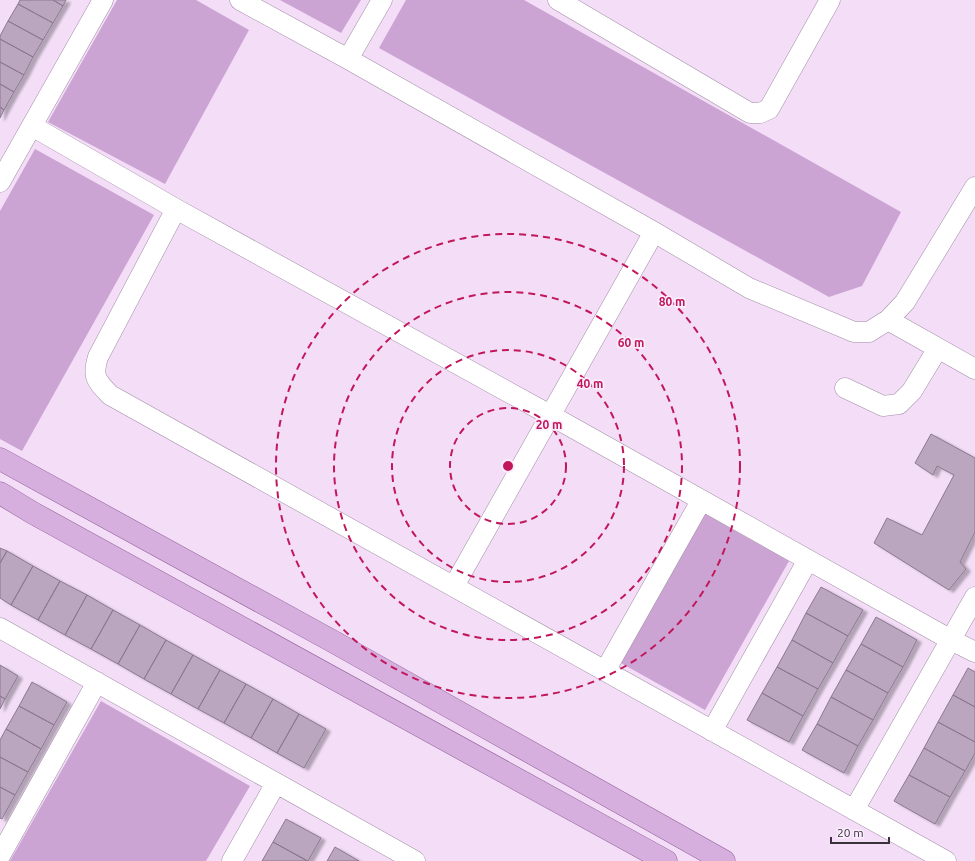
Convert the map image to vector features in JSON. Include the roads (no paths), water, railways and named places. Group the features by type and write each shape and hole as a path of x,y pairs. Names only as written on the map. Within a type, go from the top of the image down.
{"main road":[{"path":"0,459 334,642 724,861"},
{"path":"0,493 666,861"}],"street":[{"path":"0,182 103,0"},
{"path":"240,0 348,59 654,232 749,288 854,332 869,332 888,320 905,302 975,187"},
{"path":"348,59 382,0"},
{"path":"558,0 750,112 760,113 768,109 830,0"},
{"path":"32,126 176,209 975,652"},
{"path":"176,209 98,357 95,367 96,380 110,395 946,861"},
{"path":"454,586 654,232"},
{"path":"888,320 975,369"},
{"path":"845,388 883,406 899,404 912,391 938,348"},
{"path":"605,671 701,500"},
{"path":"712,730 808,560"},
{"path":"854,810 975,597"},
{"path":"0,628 276,783 392,855 415,861"},
{"path":"0,856 97,682"},
{"path":"232,861 276,783"}]}
